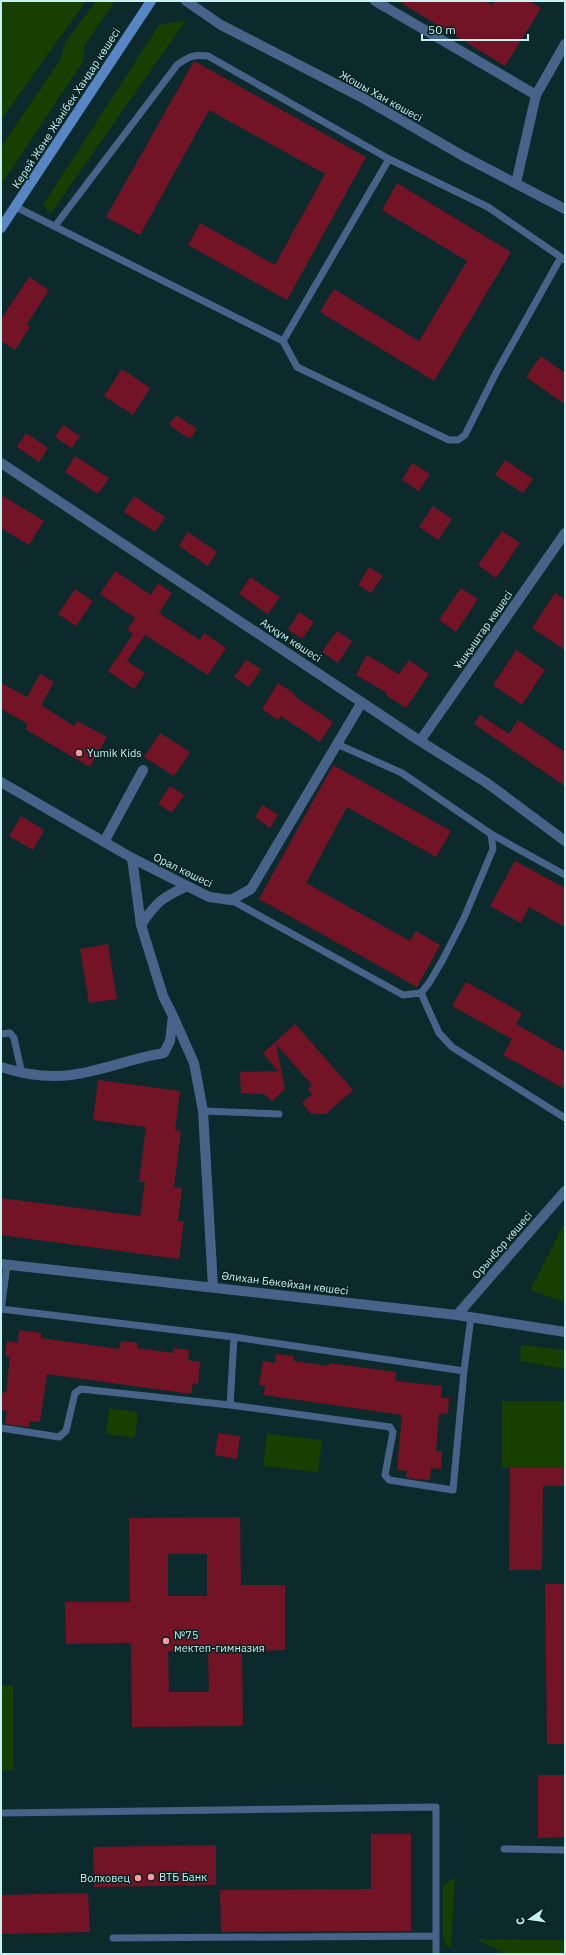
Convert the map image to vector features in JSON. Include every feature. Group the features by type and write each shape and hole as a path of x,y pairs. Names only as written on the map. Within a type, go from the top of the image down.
{"main road":[{"name":"Керей Және Жәнібек Хандар көшесі","path":"2,226 151,1"}],"street":[{"name":"Жошы Хан көшесі","path":"186,1 221,26 363,98 463,156 565,209"},
{"path":"375,1 536,95"},
{"path":"516,184 536,95 565,44"},
{"name":"Аққұм көшесі","path":"1,463 420,741 487,783 565,841"},
{"name":"Ұшқыштар көшесі","path":"420,741 565,533"},
{"path":"230,900 251,889 362,702"},
{"path":"104,842 143,770"},
{"name":"Орал көшесі","path":"1,782 132,858 209,897 230,900"},
{"path":"132,858 141,925 163,996 194,1063 202,1111 213,1287"},
{"path":"141,925 155,905 164,897 187,886"},
{"path":"1,1067 22,1074 70,1075 107,1067 144,1056 164,1053 170,1041 173,1016"},
{"name":"Орынбор көшесі","path":"457,1315 565,1191"},
{"name":"Әлихан Бөкейхан көшесі","path":"4,1264 457,1315 565,1332"}],"lane":[{"path":"16,207 283,341 297,367 449,440 458,440 465,435 496,373 563,258 488,207 389,159 208,56 197,54 189,56 176,65 55,226"},
{"path":"283,341 389,159"},
{"path":"337,744 402,774 491,834 565,875"},
{"path":"421,993 442,961 464,918 493,849 491,834"},
{"path":"230,900 403,995 421,993"},
{"path":"421,993 439,1033 452,1047 565,1118"},
{"path":"1,1034 10,1033 14,1038 22,1074"},
{"path":"202,1111 279,1114"},
{"path":"4,1264 1,1310 234,1337 464,1370"},
{"path":"1,1428 59,1437 66,1430 75,1392 81,1389 230,1405 390,1427 393,1432 385,1475 390,1480 453,1490 464,1370 471,1317"},
{"path":"230,1405 234,1337"},
{"path":"1,1813 436,1807 436,1954"},
{"path":"504,1849 565,1850"},
{"path":"113,1938 436,1936"}],"green space":[{"path":"1,1 86,1 1,120"},
{"path":"96,1 115,1 84,46 84,60 1,185 1,147 60,60 66,41"},
{"path":"186,20 51,213 43,205 159,25"},
{"path":"565,1222 565,1302 530,1290"},
{"path":"521,1345 565,1350 565,1369 520,1361"},
{"path":"502,1401 565,1401 565,1468 502,1468"},
{"path":"109,1408 138,1412 135,1438 106,1434"},
{"path":"267,1434 322,1440 318,1472 263,1466"},
{"path":"1,1685 13,1685 13,1770 1,1771"},
{"path":"455,1877 451,1948 446,1945 443,1936 443,1886"},
{"path":"476,1939 565,1940 565,1954 506,1954"}],"building":[{"path":"398,1 485,1 492,5 495,1 530,1 541,8 505,66"},
{"path":"194,61 366,157 287,300 188,245 200,223 275,265 325,174 209,110 140,235 106,217"},
{"path":"397,183 511,252 434,381 320,312 334,289 419,341 467,261 382,210"},
{"path":"29,277 49,290 27,324 30,327 15,350 1,341 1,319"},
{"path":"541,356 565,373 565,404 526,377"},
{"path":"122,369 150,388 133,415 104,396"},
{"path":"176,415 197,429 190,439 169,425"},
{"path":"63,425 80,436 72,448 55,437"},
{"path":"26,433 48,448 39,462 17,447"},
{"path":"75,456 109,478 98,494 65,472"},
{"path":"505,460 533,479 523,493 495,475"},
{"path":"412,463 430,474 419,491 402,480"},
{"path":"1,495 44,521 29,545 1,528"},
{"path":"134,496 165,517 155,532 124,512"},
{"path":"433,506 452,519 438,540 419,527"},
{"path":"502,531 520,543 496,578 478,565"},
{"path":"188,532 217,552 208,566 179,546"},
{"path":"369,567 383,576 371,593 358,585"},
{"path":"115,571 151,595 158,583 172,593 159,613 200,640 204,633 226,648 208,675 145,635 127,661 145,673 134,689 108,671 133,634 127,630 135,618 100,594"},
{"path":"250,577 280,597 268,614 239,594"},
{"path":"461,588 478,599 456,632 439,620"},
{"path":"75,589 93,601 76,626 58,614"},
{"path":"555,593 565,599 565,650 532,628"},
{"path":"299,612 314,622 302,639 288,630"},
{"path":"337,631 352,641 338,663 322,652"},
{"path":"516,650 545,670 522,705 493,685"},
{"path":"367,655 399,674 409,660 429,674 406,708 386,695 387,693 356,675"},
{"path":"246,660 261,669 249,687 234,677"},
{"path":"40,674 54,682 41,705 74,726 77,721 107,737 90,767 25,729 28,724 1,709 1,683 27,697"},
{"path":"278,683 295,694 294,696 333,722 320,742 281,716 278,720 262,709"},
{"path":"480,715 509,734 518,720 565,752 565,786 474,724"},
{"path":"160,733 190,752 174,776 144,757"},
{"path":"333,765 451,831 436,857 347,807 306,883 410,941 416,931 440,945 417,987 259,899"},
{"path":"170,786 184,795 172,813 158,804"},
{"path":"263,805 278,815 270,828 255,817"},
{"path":"21,816 44,830 33,850 9,836"},
{"path":"515,861 565,888 565,927 529,907 521,923 490,906"},
{"path":"108,944 117,999 89,1003 80,949"},
{"path":"466,982 522,1013 516,1024 565,1052 565,1089 503,1055 512,1039 452,1006"},
{"path":"295,1024 353,1090 326,1114 311,1114 302,1103 312,1094 308,1089 312,1085 276,1044 285,1089 272,1101 264,1094 241,1093 240,1072 278,1071 263,1053"},
{"path":"98,1080 180,1091 175,1130 181,1131 174,1187 182,1188 178,1221 184,1221 179,1259 1,1235 1,1198 140,1216 145,1182 139,1182 146,1127 93,1120"},
{"path":"19,1330 41,1333 41,1338 119,1349 121,1341 138,1343 137,1348 173,1353 174,1348 189,1350 188,1360 200,1362 198,1384 193,1383 191,1394 47,1374 40,1422 30,1421 29,1427 5,1424 7,1411 1,1410 1,1392 6,1393 10,1357 5,1356 7,1341 18,1343"},
{"path":"276,1354 294,1356 293,1361 329,1366 329,1363 396,1372 395,1381 442,1386 441,1398 449,1398 448,1414 439,1413 436,1451 442,1451 441,1469 431,1468 430,1480 406,1478 407,1471 397,1470 402,1415 264,1395 265,1386 259,1385 263,1361 275,1363"},
{"path":"218,1433 240,1436 237,1459 215,1455"},
{"path":"510,1468 565,1468 565,1486 543,1486 542,1570 509,1570"},
{"path":"240,1517 241,1585 285,1585 285,1650 242,1651 243,1726 132,1727 131,1643 66,1644 65,1602 130,1602 129,1518","holes":["168,1554 207,1554 207,1596 168,1596","168,1651 208,1651 209,1692 169,1692"]},
{"path":"545,1584 565,1584 565,1744 547,1744"},
{"path":"538,1775 565,1775 565,1837 538,1838"},
{"path":"371,1834 411,1834 411,1931 221,1932 220,1890 371,1889"},
{"path":"216,1845 216,1885 94,1887 93,1847"},
{"path":"88,1893 90,1932 1,1934 1,1895"}],"place":[{"name":"Yumik Kids","path":"79,753"},
{"name":"№75 мектеп-гимназия","path":"166,1641"},
{"name":"ВТБ Банк","path":"151,1877"},
{"name":"Волховец","path":"138,1878"}]}
